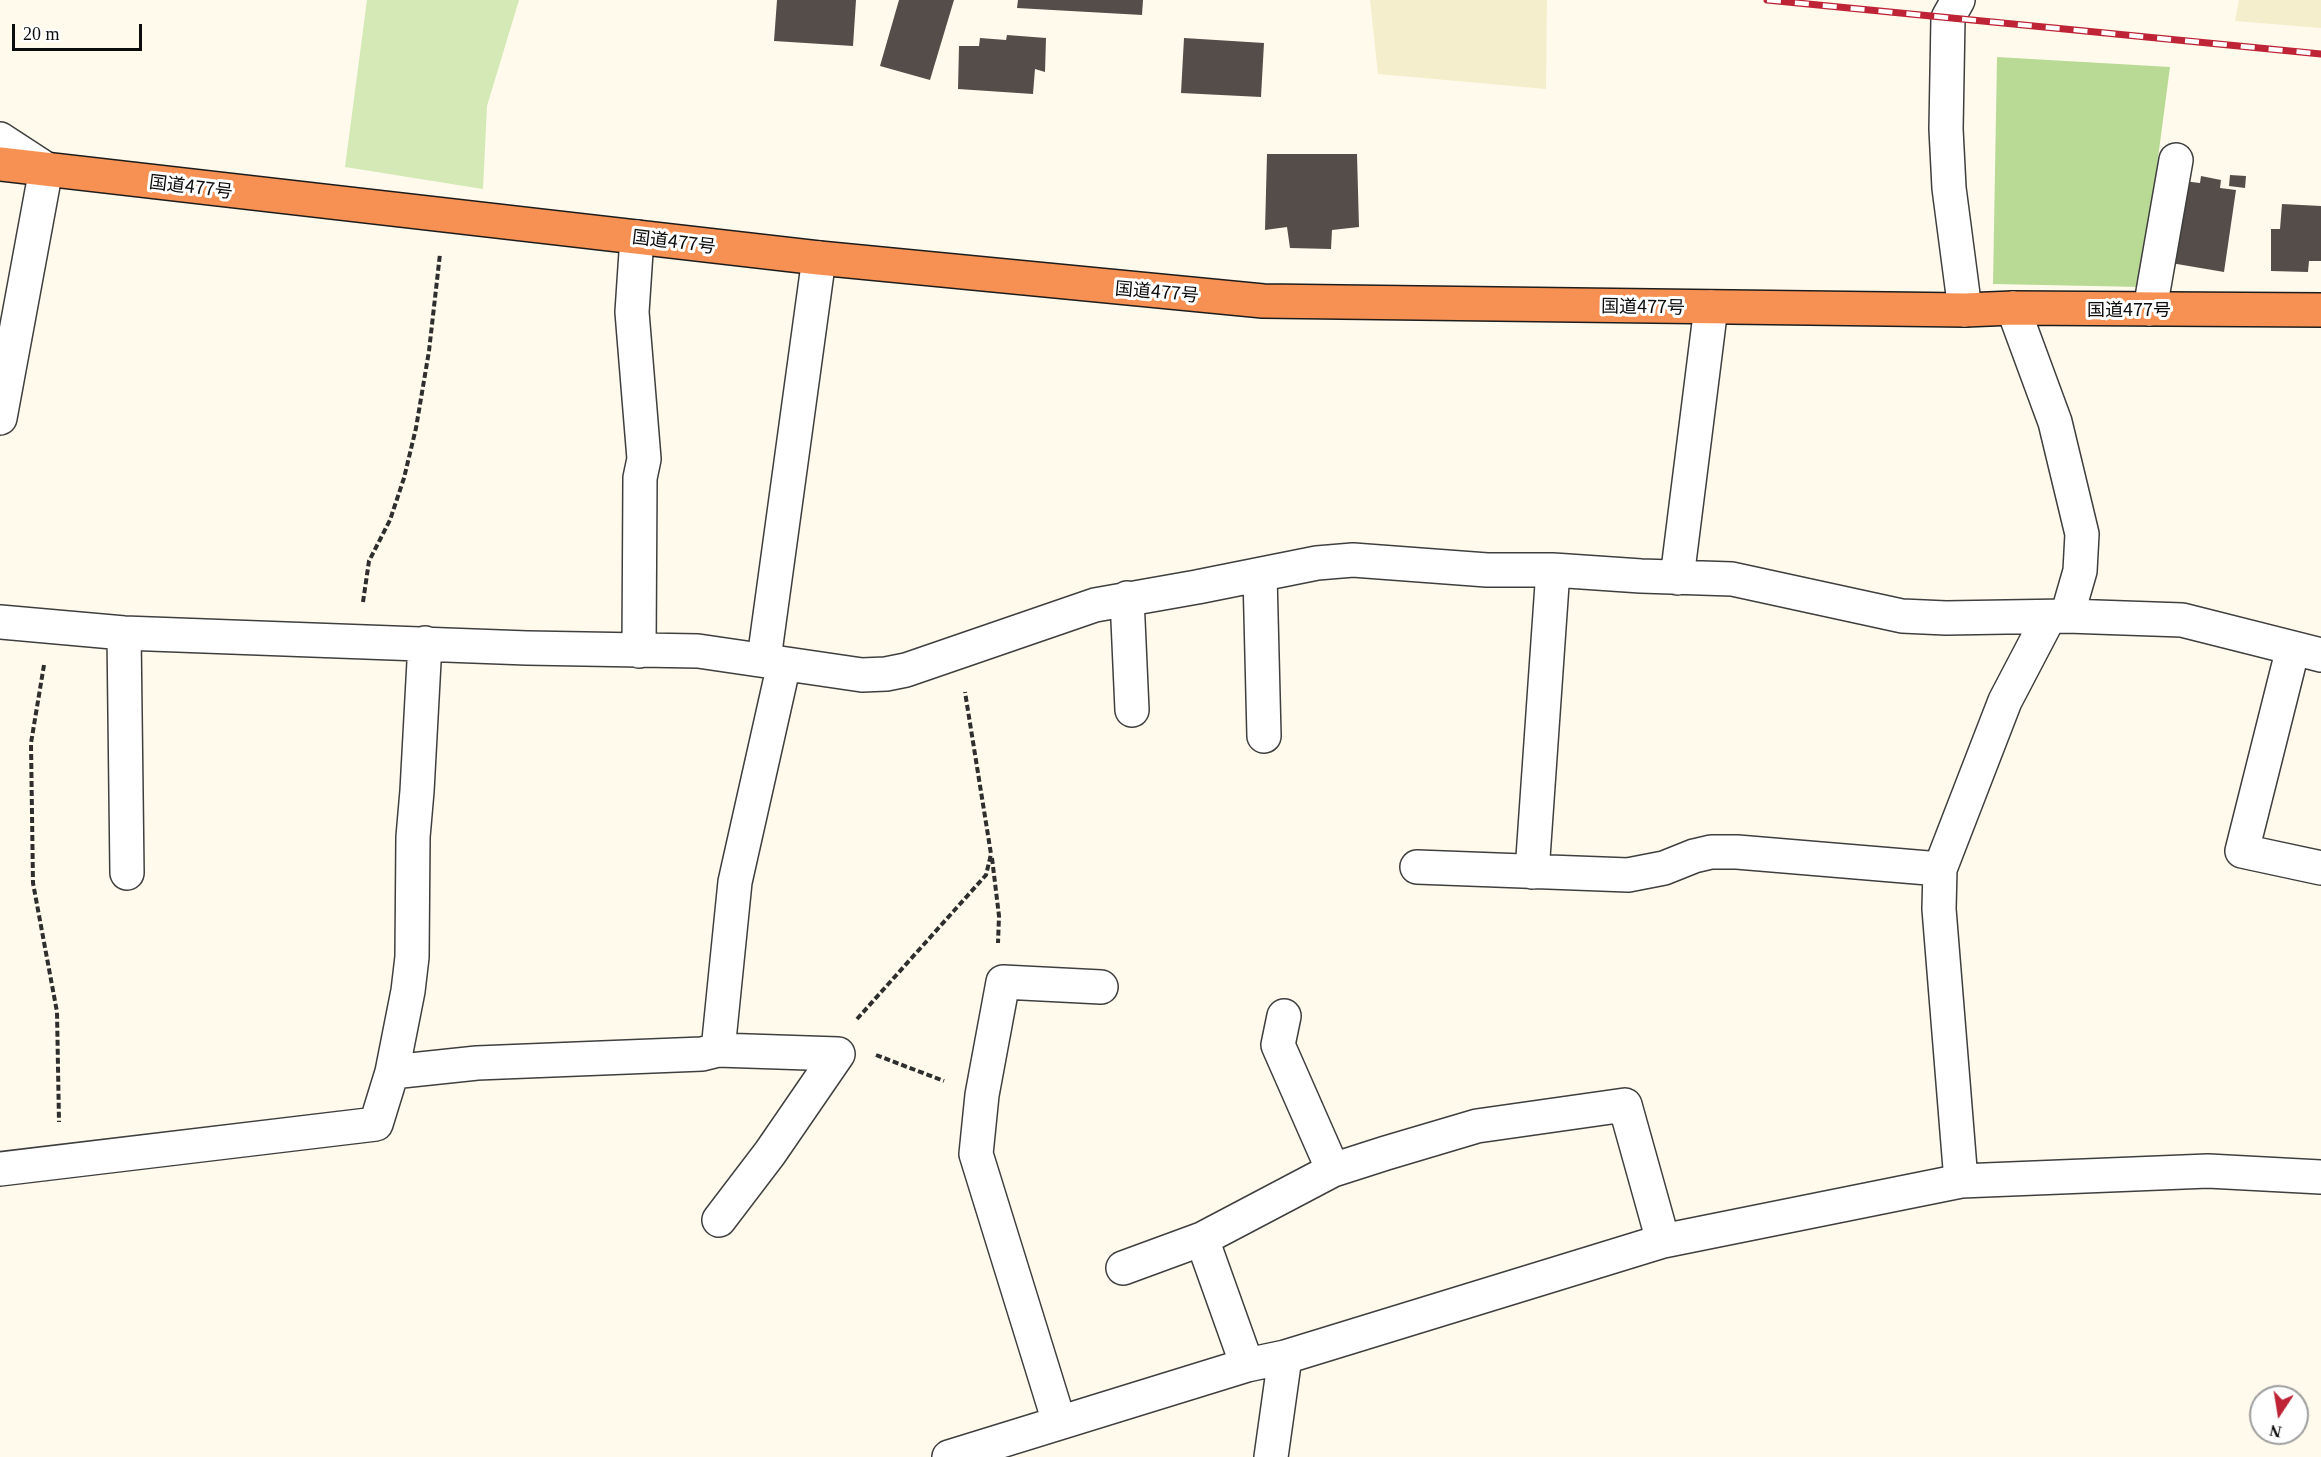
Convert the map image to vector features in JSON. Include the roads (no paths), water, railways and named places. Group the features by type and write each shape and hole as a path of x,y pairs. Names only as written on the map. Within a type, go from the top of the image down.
{"highway":[{"name":"国道477号","path":"0,164 819,258 1263,301 1965,310 2013,308 2321,310"}],"street":[{"path":"1958,0 1948,18 1946,129 1949,188 1965,310"},
{"path":"0,139 46,169 4,375 0,418"},
{"path":"2150,309 2176,160"},
{"path":"637,237 632,312 644,459 640,478 639,651"},
{"path":"718,1050 735,882 774,662 819,258"},
{"path":"1677,578 1711,306"},
{"path":"1961,1181 1938,909 1940,869 2005,700 2058,616 2080,572 2082,534 2055,422 2013,308"},
{"path":"0,622 124,633 528,648 698,651 861,675 886,674 1095,605 1317,563 1353,560 1487,570 1554,570 1732,579 1902,616 1946,618 2058,616 2182,620 2307,652 2242,851 2321,868"},
{"path":"1532,872 1554,570"},
{"path":"1260,575 1264,736"},
{"path":"1127,598 1132,710"},
{"path":"124,633 127,873"},
{"path":"0,1169 376,1124 392,1072 408,991 412,957 412,837 417,791 425,643"},
{"path":"1417,867 1628,875 1664,868 1711,852 1737,852 1940,869"},
{"path":"1059,1422 976,1154 982,1095 1003,982 1101,987"},
{"path":"1284,1016 1278,1045 1333,1170"},
{"path":"392,1072 477,1063 702,1054 718,1050 838,1054 770,1154 719,1220"},
{"path":"1123,1268 1203,1239 1333,1170 1477,1126 1625,1105 1663,1241"},
{"path":"950,1457 992,1450 1059,1422 1247,1365 1285,1357 1663,1241 1961,1181 2208,1171 2321,1177"},
{"path":"1203,1239 1247,1365"},
{"path":"1271,1457 1285,1357"}],"railway":[{"path":"1767,0 2321,54"}]}
